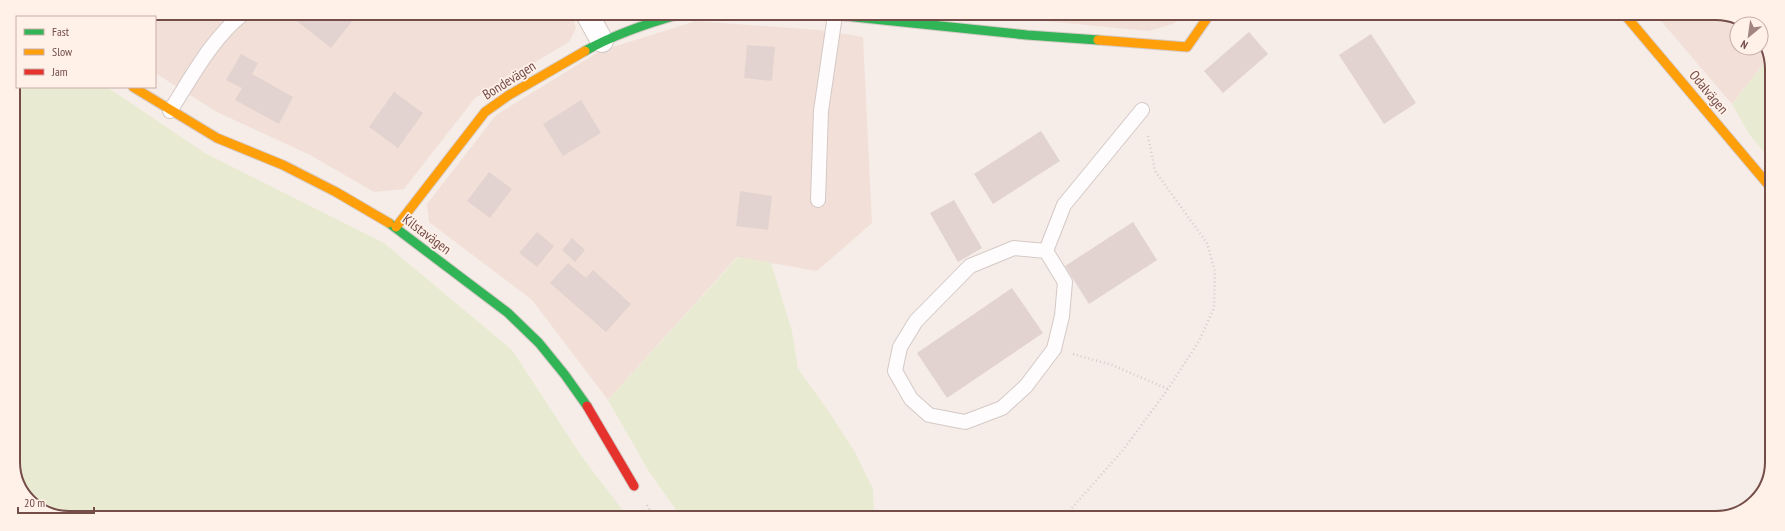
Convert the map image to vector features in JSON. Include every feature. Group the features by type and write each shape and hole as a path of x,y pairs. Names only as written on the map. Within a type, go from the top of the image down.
{"street":[{"path":"590,20 602,41"},
{"name":"Bondevägen","path":"396,227 485,112 509,95 602,41 660,20"},
{"path":"890,20 1027,35 1187,47 1206,20"},
{"name":"Odalvägen","path":"1629,20 1765,181"},
{"name":"Kilstavägen","path":"135,88 170,111 218,138 282,165 329,189 396,227 508,313 539,343 586,405 634,486"}],"lane":[{"path":"170,111 208,50 235,20"},
{"path":"818,200 821,111 834,20"},
{"path":"1046,251 1064,205 1142,110"},
{"path":"1014,248 1046,251 1064,282 1062,316 1054,349 1026,386 1002,408 965,422 929,415 911,400 895,371 900,348 916,321 970,266 1014,248"}],"path":[{"path":"1069,511 1123,450 1168,389 1199,341 1214,308 1215,272 1207,243 1155,171 1142,110"},
{"path":"1054,349 1112,365 1168,389"}],"shaded area":[{"path":"156,20 574,20 576,28 569,42 475,98 404,189 374,192 310,155 217,112 156,74"},
{"path":"1033,20 1178,20 1173,24 1148,31"},
{"path":"1660,20 1722,20 1729,22 1729,56 1763,56 1764,63 1732,104"},
{"path":"696,21 818,30 863,37 872,223 817,271 737,257 608,400 532,300 429,222 427,204 496,115 600,51"}],"green space":[{"path":"1764,63 1765,153 1749,134 1732,104"},
{"path":"20,88 108,88 205,153 384,243 512,350 582,457 623,511 63,511 42,503 30,492 24,481 20,465"},
{"path":"738,257 771,263 792,331 798,369 827,409 855,452 873,489 874,511 677,511 648,470 608,400"}],"building":[{"path":"296,20 353,20 331,48"},
{"path":"1249,32 1268,54 1223,93 1204,71"},
{"path":"1371,34 1416,103 1384,124 1339,55"},
{"path":"747,45 775,47 772,81 744,78"},
{"path":"241,54 258,63 252,74 293,97 279,124 235,100 242,88 226,80"},
{"path":"394,92 423,113 398,148 369,127"},
{"path":"581,100 601,133 563,156 543,124"},
{"path":"1041,131 1060,161 993,204 974,174"},
{"path":"489,172 512,189 490,218 467,201"},
{"path":"740,191 772,196 768,230 736,226"},
{"path":"954,200 982,248 958,262 930,213"},
{"path":"1133,222 1157,260 1089,304 1065,266"},
{"path":"537,232 554,246 537,267 519,253"},
{"path":"572,238 585,250 575,262 562,250"},
{"path":"568,263 586,278 593,270 631,304 606,332 550,283"},
{"path":"1012,288 1043,333 947,398 917,353"}],"traffic: fast":[{"path":"585,51 608,39 660,20"},
{"path":"883,20 1027,35 1098,40"},
{"path":"389,223 508,313 539,343 565,375 587,406"}],"traffic: slow":[{"path":"1098,40 1187,47 1206,20"},
{"path":"1629,20 1765,181"},
{"path":"396,227 485,112 509,95 585,51"},
{"path":"135,88 217,138 283,165 336,192 389,223"}],"traffic: jam":[{"path":"587,406 634,486"}]}
